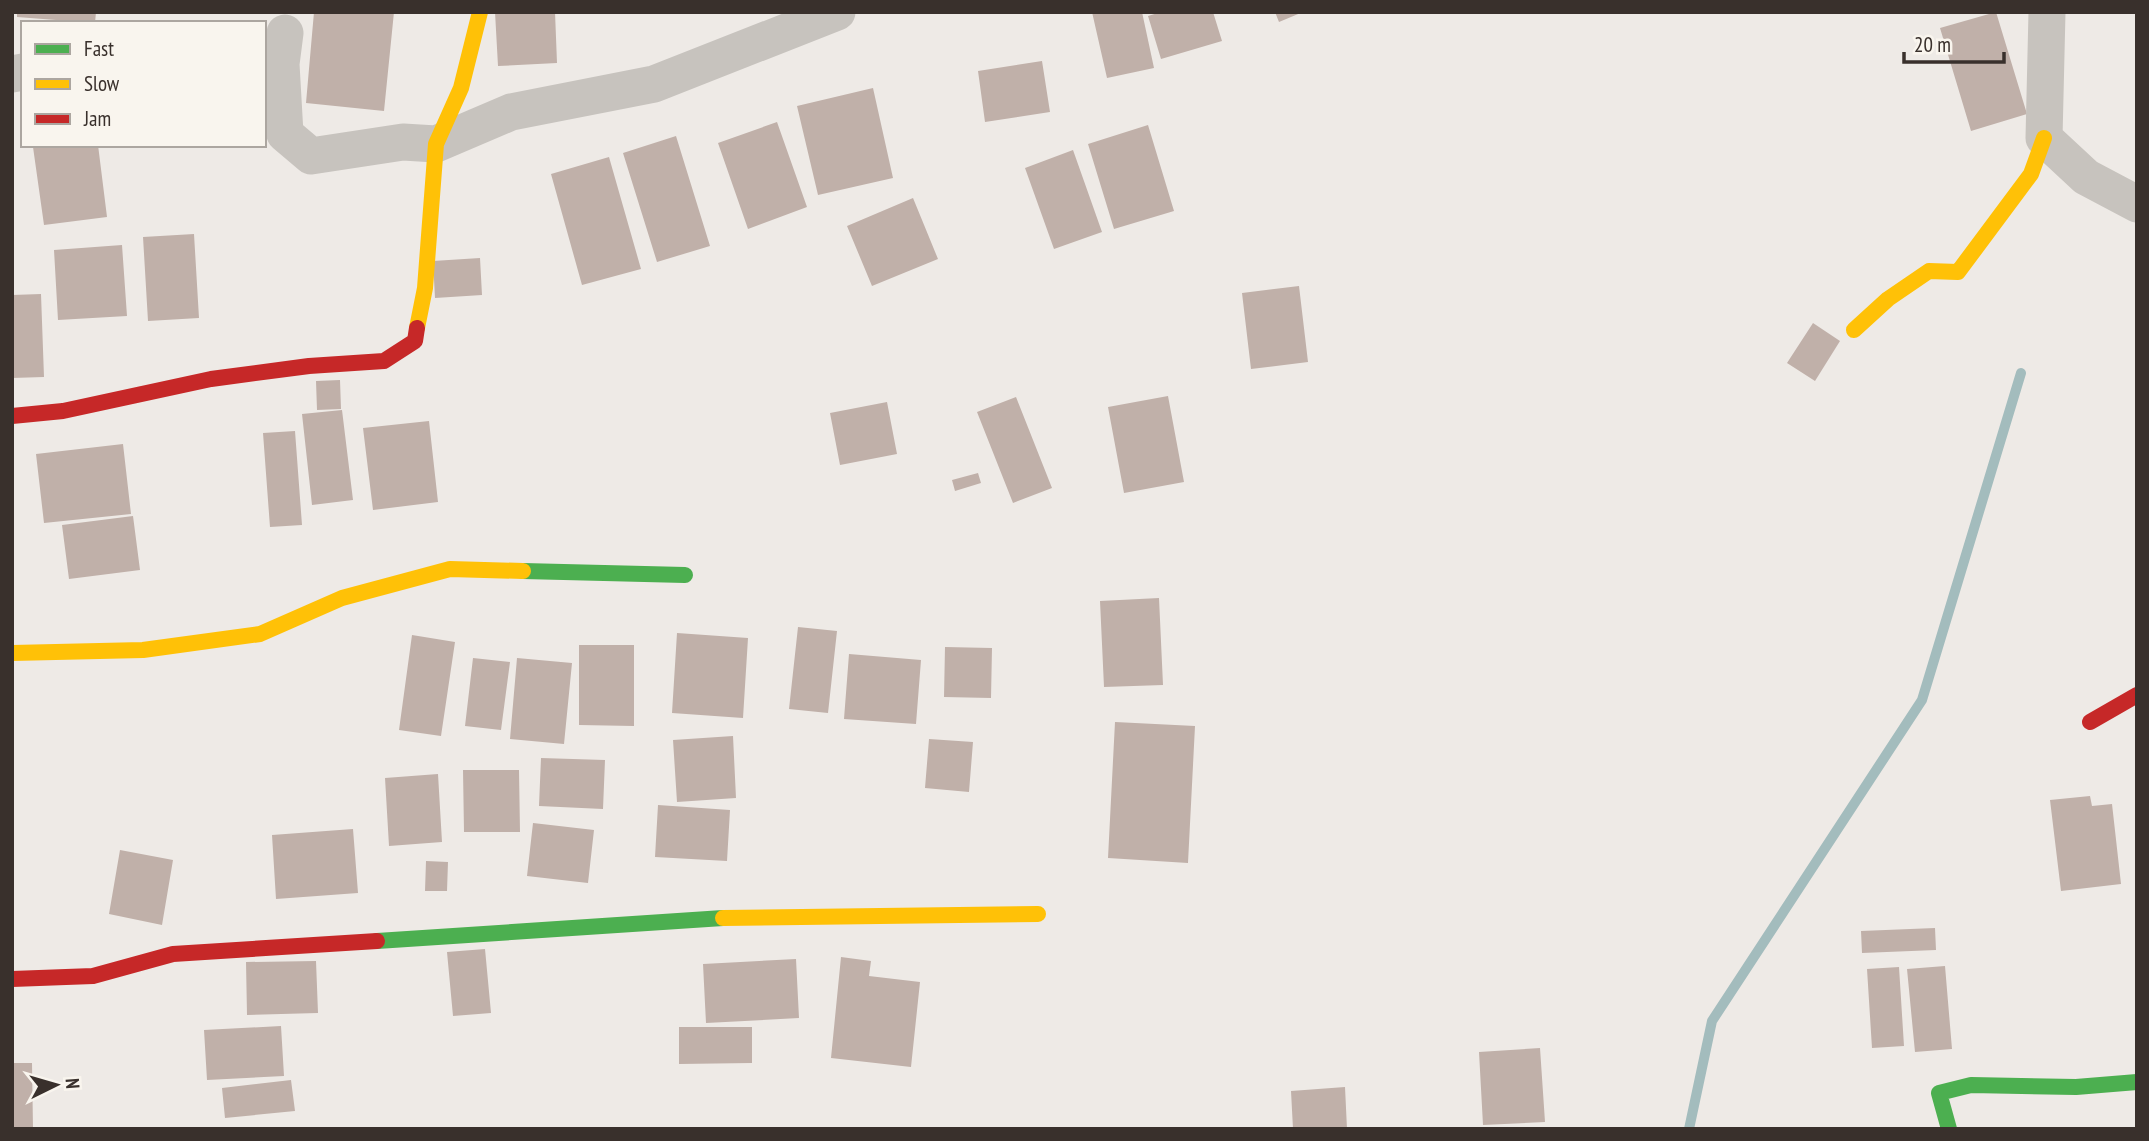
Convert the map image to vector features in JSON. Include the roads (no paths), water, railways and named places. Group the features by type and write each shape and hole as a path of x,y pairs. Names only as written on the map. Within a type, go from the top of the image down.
{"street":[{"path":"12,416 63,411 211,379 309,366 384,360 415,341 425,288 436,144 461,88 480,12"},
{"path":"279,27 285,134 311,156 403,142 436,144 511,112 653,84 838,12"},
{"path":"1854,330 1888,299 1929,271 1958,272 2031,174 2044,138 2047,12"},
{"path":"2044,138 2086,177 2137,204"},
{"path":"12,653 144,650 260,634 342,597 450,569 685,575"},
{"path":"2090,722 2137,695"},
{"path":"12,979 93,976 173,954 707,918 1038,914"},
{"path":"1949,1129 1939,1093 1971,1085 2076,1087 2137,1082"}],"waterway":[{"path":"1689,1129 1712,1021 1922,700 2021,373"}]}
